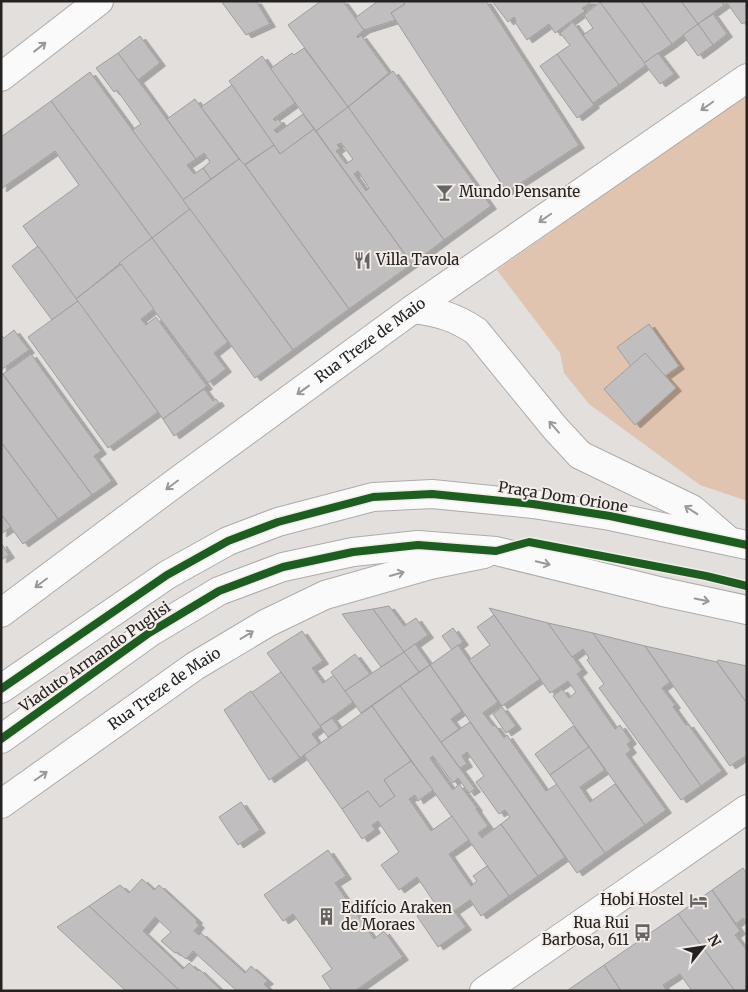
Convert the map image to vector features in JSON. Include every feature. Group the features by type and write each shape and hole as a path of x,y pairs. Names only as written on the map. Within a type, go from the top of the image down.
{"main road":[{"path":"1,76 99,1"},
{"name":"Rua Treze de Maio","path":"1,613 413,309 747,78"},
{"path":"413,309 441,313 462,322 476,332 497,355 549,421 580,455 692,509 738,543"},
{"name":"Praça Dom Orione","path":"373,497 432,494 533,504 610,516 738,543"},
{"name":"Viaduto Armando Puglisi","path":"1,689 167,575 228,541 278,522 373,497"},
{"name":"Viaduto Armando Puglisi","path":"1,739 149,633 219,591 283,567 353,552 418,545 496,551"},
{"name":"Rua Treze de Maio","path":"1,804 194,666 267,623 325,595 430,565 496,551 663,592 747,610"},
{"path":"484,991 747,809"}],"shaded area":[{"path":"747,94 747,501 700,485 589,404 564,373 560,353 497,270"}],"building":[{"path":"221,1 256,1 270,24 246,35"},
{"path":"321,1 343,1 364,30 357,36 358,38 361,35 389,73 348,107 288,25"},
{"path":"378,1 403,1 405,4 391,13 396,20 364,30 355,18"},
{"path":"403,1 486,1 579,145 507,192 391,13 405,4"},
{"path":"492,1 591,2 582,8 585,11 555,33 549,24 527,40 515,22 514,17 508,22"},
{"path":"599,1 641,1 672,44 644,63"},
{"path":"641,1 681,1 698,24 672,44"},
{"path":"681,1 721,1 724,5 698,24"},
{"path":"721,1 747,1 747,21 742,24 727,3 724,5"},
{"path":"600,2 646,65 619,85 583,35 593,28 584,15"},
{"path":"713,14 727,34 713,45 698,24"},
{"path":"573,22 619,85 593,103 557,54 570,45 560,33"},
{"path":"698,24 713,45 698,56 683,35"},
{"path":"140,36 160,63 138,80 118,53"},
{"path":"304,48 348,107 316,131 270,69 292,53 294,55"},
{"path":"118,53 196,159 187,165 194,174 203,168 211,179 183,200 132,130 141,124 117,90 114,92 96,68"},
{"path":"658,53 674,74 660,84 644,63"},
{"path":"557,54 594,105 577,118 540,66"},
{"path":"262,56 295,103 273,119 275,121 278,119 282,124 274,130 277,133 303,114 314,129 280,154 229,81"},
{"path":"393,71 491,206 444,240 348,107"},
{"path":"90,72 190,209 152,238 51,101"},
{"path":"232,85 274,145 244,165 201,107"},
{"path":"195,99 239,159 211,179 203,168 210,162 204,153 196,159 167,119"},
{"path":"51,101 152,238 76,299 23,226 79,185 55,151 1,189 1,137"},
{"path":"348,107 444,240 412,264 316,131","holes":["341,143 353,159 346,164 336,151 340,148 337,145","358,171 369,188 366,191 354,174"]},
{"path":"314,129 412,264 349,309 245,165 274,145 280,154"},
{"path":"239,159 349,309 293,350 183,200"},
{"path":"190,209 293,350 255,378 152,238"},
{"path":"152,238 228,342 214,353 226,369 208,383 119,263"},
{"path":"38,246 78,301 52,320 12,266"},
{"path":"121,264 154,309 141,319 146,325 156,317 207,386 163,419 76,299"},
{"path":"78,301 158,412 108,448 28,337"},
{"path":"649,324 679,366 647,389 617,347"},
{"path":"14,330 29,350 1,370 1,335 4,338"},
{"path":"645,353 676,388 635,425 604,389"},
{"path":"31,354 101,451 94,456 112,481 92,495 3,374"},
{"path":"1,372 92,495 58,519 1,442"},
{"path":"204,389 213,401 216,399 219,403 174,436 163,419"},
{"path":"1,442 58,519 23,544 1,514"},
{"path":"1,514 11,527 1,534"},
{"path":"1,543 9,555 1,560"},
{"path":"389,606 404,626 416,618 428,635 404,652 373,609"},
{"path":"489,608 548,623 582,670 577,674 615,729 620,725 631,741 627,744 631,750 626,754 666,810 645,825 553,696 562,689 569,698 576,692 568,681 550,693"},
{"path":"373,609 404,652 381,667 342,614"},
{"path":"494,615 540,679 502,706 469,660 490,645 477,627"},
{"path":"548,623 593,633 701,786 681,800 599,688 604,684 587,660 589,658 583,649 572,657"},
{"path":"453,628 463,642 452,650 442,636"},
{"path":"302,631 323,661 312,668 323,683 334,675 353,702 320,726 267,653"},
{"path":"593,633 645,646 670,682 662,688 675,705 673,707 686,725 688,724 722,771 701,786"},
{"path":"415,644 430,665 419,672 404,652"},
{"path":"458,645 498,702 483,713 504,738 507,735 546,791 557,784 605,853 577,873 430,665"},
{"path":"645,646 717,662 747,703 747,755 730,766"},
{"path":"404,652 419,672 361,713 345,691"},
{"path":"355,654 370,674 345,691 331,672"},
{"path":"718,660 747,666 747,703 717,662"},
{"path":"430,665 462,711 451,719 459,729 441,742 400,686"},
{"path":"281,672 321,727 312,734 319,744 300,758 251,693"},
{"path":"400,686 475,789 469,793 458,778 453,783 433,756 430,758 453,790 459,784 477,808 488,826 478,833 482,838 501,824 538,876 509,896 372,706"},
{"path":"251,691 300,758 269,780 224,710"},
{"path":"372,706 411,761 384,780 395,796 380,807 368,791 342,809 304,755"},
{"path":"502,707 516,726 506,733 493,714"},
{"path":"332,718 340,729 328,737 320,726"},
{"path":"470,722 565,857 538,876 501,824 510,817 505,810 499,814 476,782 484,776 467,752 462,756 467,764 460,768 441,742"},
{"path":"573,726 589,747 550,775 535,754"},
{"path":"589,747 605,770 580,787 590,802 615,784 645,825 605,853 550,775"},
{"path":"411,761 433,790 418,801 415,795 409,799 431,831 452,816 469,840 449,854 471,886 477,881 473,876 487,866 509,896 481,916 470,900 454,911 466,927 438,947 417,916 431,907 434,911 438,908 417,877 399,890 381,865 399,852 378,821 372,825 375,830 362,839 342,809 368,791 380,807 395,796 384,780"},
{"path":"241,802 260,830 238,845 219,817"},
{"name":"Edifício Araken de Moraes","path":"328,850 346,876 335,883 374,939 384,931 403,957 355,991 332,991 322,976 332,969 293,914 283,921 264,895"},
{"path":"743,868 747,874 747,923 743,918 736,924 712,890"},
{"path":"142,879 154,890 159,885 197,920 196,922 199,925 194,931 199,935 201,933 245,973 251,966 268,981 264,984 271,991 237,991 193,951 186,959 177,952 175,953 161,941 171,932 155,917 143,931 183,969 189,963 198,971 199,969 222,991 180,991 89,906 120,885 129,893"},
{"path":"712,890 740,931 735,935 747,951 746,991 735,991 678,914"},
{"path":"89,906 180,991 126,991 57,927"},
{"path":"678,914 735,991 692,991 680,974 663,985 667,991 621,991 604,965"},
{"path":"604,965 621,991 568,990 584,979"}],"cycle path":[{"path":"1,689 167,575 228,541 278,522 373,497 432,494 533,504 610,516 747,545"},
{"path":"1,739 149,633 219,591 283,567 353,552 418,545 496,551 529,542 706,576 747,586"}],"place":[{"name":"Mundo Pensante","path":"445,192"},
{"name":"Villa Tavola","path":"362,260"},
{"name":"Hobi Hostel","path":"698,900"},
{"name":"Edifício Araken de Moraes","path":"327,917"},
{"name":"Rua Rui Barbosa, 611","path":"643,932"}]}
